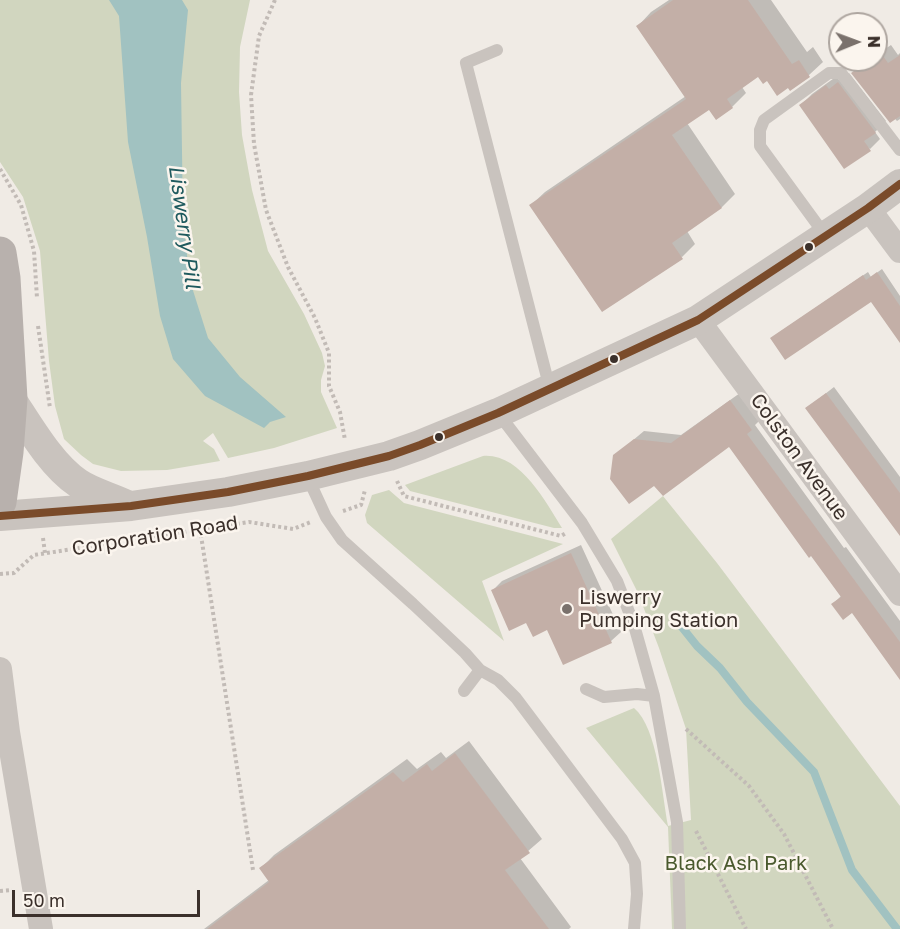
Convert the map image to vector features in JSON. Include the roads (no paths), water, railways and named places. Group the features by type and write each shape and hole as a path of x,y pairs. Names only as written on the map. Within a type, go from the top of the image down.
{"main road":[{"path":"0,253 4,278 11,399 0,502"}],"street":[{"name":"Corporation Road","path":"0,516 131,506 228,492 317,474 420,445 498,413 698,320 868,208 900,184"},
{"path":"868,208 900,251"},
{"name":"Colston Avenue","path":"698,320 900,594"},
{"path":"11,399 42,445 58,465 78,483 131,506"},
{"path":"0,669 8,732 41,929"}],"lane":[{"path":"497,50 466,63 550,388"},
{"path":"826,236 760,146 760,130 764,120 829,73 841,73 900,150"},
{"path":"498,413 582,523 617,580 634,625 654,696 677,822 680,929"},
{"path":"317,474 326,517 342,540 413,604 480,670 498,680 516,698 622,839 635,863 637,894 634,929"},
{"path":"464,691 480,670"},
{"path":"586,689 604,697 637,694 654,696"}],"water":[{"path":"109,0 182,0 188,10 181,83 183,220 190,281 208,338 240,377 286,417 270,422 264,428 205,396 173,359 160,316 128,142 119,16"}],"waterway":[{"path":"677,621 697,646 720,668 747,702 814,772 852,870 897,929"}],"place":[{"name":"Liswerry Pumping Station","path":"567,609"}],"water label":[{"name":"Liswerry Pill","path":"184,227"}],"park label":[{"name":"Black Ash Park","path":"736,864"}]}
